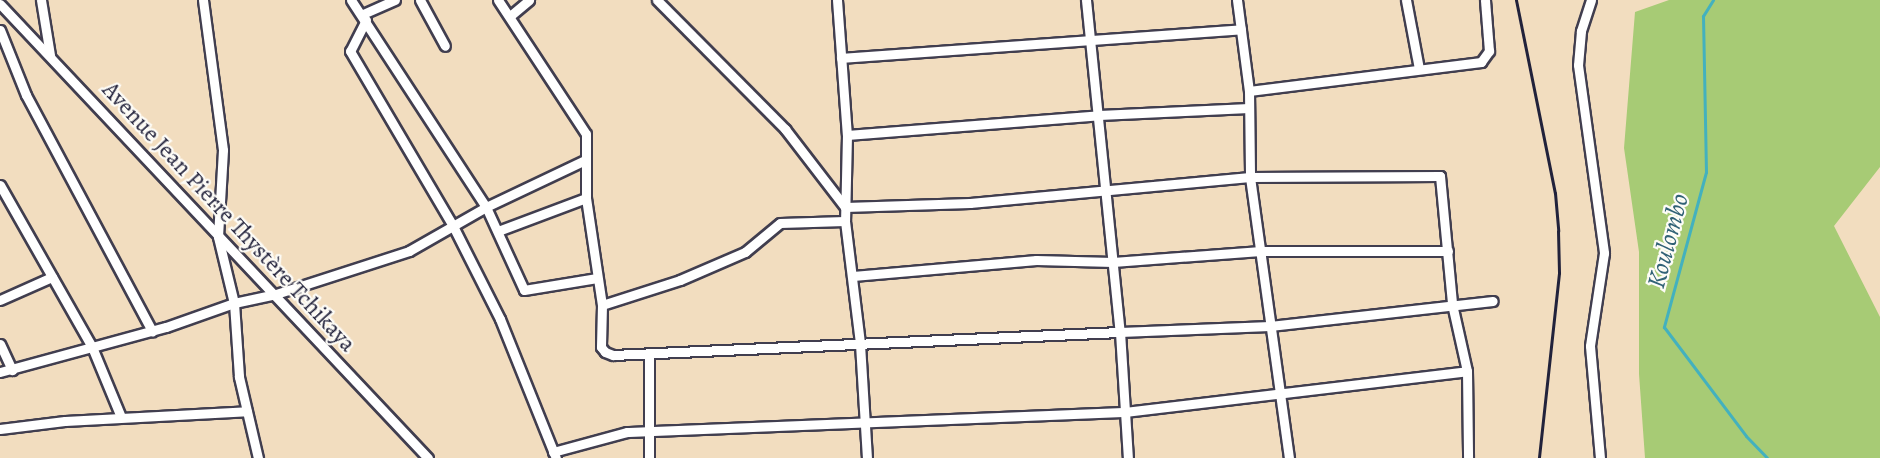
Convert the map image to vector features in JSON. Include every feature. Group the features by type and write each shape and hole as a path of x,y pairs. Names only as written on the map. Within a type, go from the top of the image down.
{"street":[{"path":"41,0 50,55"},
{"path":"203,0 222,150 218,237 234,303 238,377 258,458"},
{"path":"351,0 486,207 528,292 597,278"},
{"path":"395,0 364,17 350,51 453,226 500,319 555,455 593,439 646,432 864,421 1125,412 1467,371"},
{"path":"420,0 445,46"},
{"path":"498,0 586,134 586,198 602,305 601,346 605,352 649,353 1270,326 1452,304 1493,302"},
{"path":"510,16 529,0"},
{"path":"657,0 785,129 845,207"},
{"path":"837,0 847,135 845,220 860,344 867,458"},
{"path":"1086,0 1120,332 1128,458"},
{"path":"1237,0 1249,91 1250,177 1262,252 1288,458"},
{"path":"1406,0 1419,69"},
{"path":"1249,91 1476,63 1484,59 1489,51 1485,0"},
{"path":"1591,0 1581,31 1578,65 1604,253 1590,346 1600,458"},
{"name":"Avenue Jean Pierre Thystère Tchikaya","path":"0,4 218,237 276,294 428,458"},
{"path":"841,57 1241,29"},
{"path":"0,30 26,95 152,331"},
{"path":"847,135 1098,115 1250,108"},
{"path":"0,372 152,331 234,303 276,294 409,251 486,207 585,160"},
{"path":"845,207 970,203 1250,177 1440,176 1452,304 1467,371 1468,458"},
{"path":"0,185 92,347 121,417"},
{"path":"498,231 586,198"},
{"path":"602,305 680,280 745,252 780,223 845,220"},
{"path":"853,276 1036,260 1113,262 1262,252 1448,251"},
{"path":"0,300 52,277"},
{"path":"0,344 12,370"},
{"path":"649,353 646,432 649,458"},
{"path":"0,429 121,417 247,411"}],"green space":[{"path":"1669,0 1880,0 1880,167 1834,226 1880,317 1880,458 1645,458 1639,374 1639,252 1624,148 1635,12"}],"waterway":[{"name":"Koulombo","path":"1713,0 1703,16 1706,172 1664,327 1746,436 1767,458"}],"railway":[{"path":"1516,0 1555,193 1558,231 1559,273 1539,458"}]}
